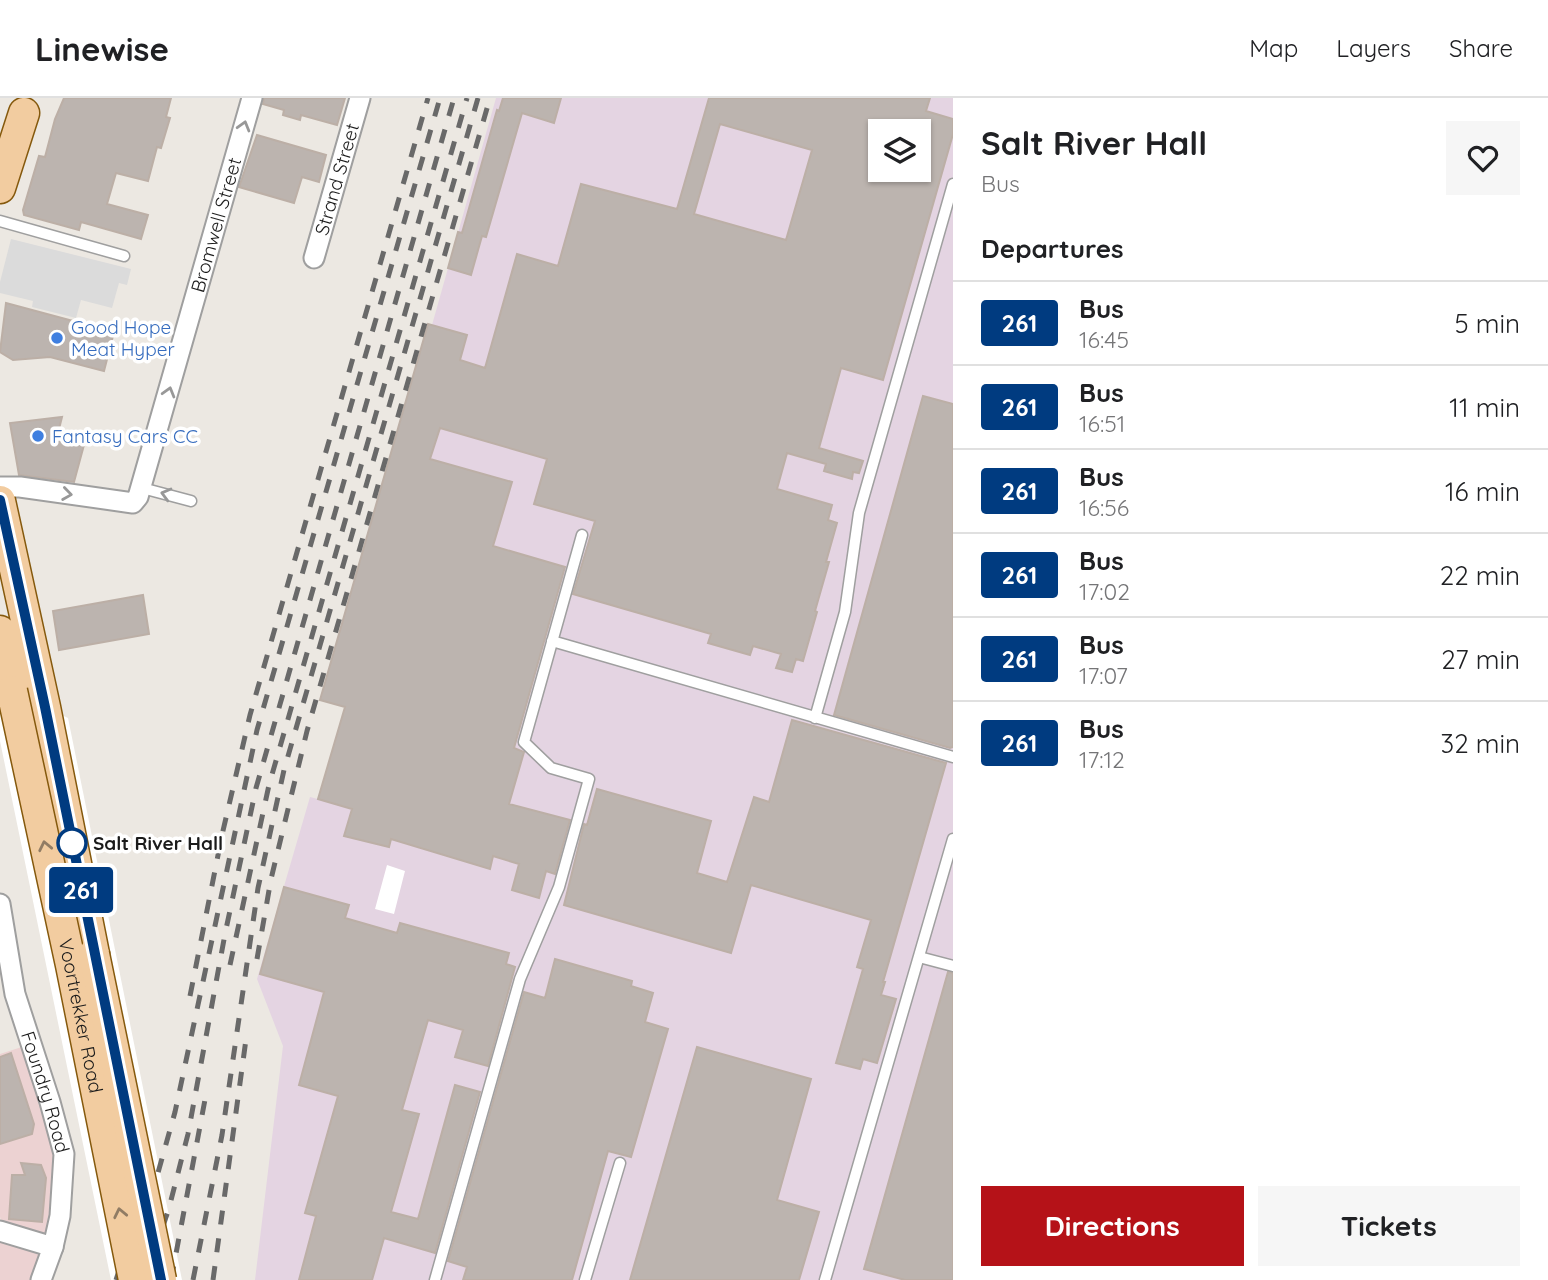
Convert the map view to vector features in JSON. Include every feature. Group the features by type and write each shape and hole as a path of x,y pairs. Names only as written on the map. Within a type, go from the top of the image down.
{"main road":[{"path":"0,158 27,106"},
{"path":"0,188 27,106"},
{"name":"Voortrekker Road","path":"0,501 45,707 161,1280"},
{"name":"Voortrekker Road","path":"0,631 134,1280"}],"street":[{"name":"Bromwell Street","path":"142,488 252,98"},
{"name":"Strand Street","path":"314,258 360,98"},
{"path":"0,488 20,487 133,503 142,488"},
{"name":"Foundry Road","path":"0,904 15,994 64,1154 60,1216 53,1247 41,1280"},
{"path":"0,1231 53,1247"}],"lane":[{"path":"815,718 845,612 859,513 953,184"},
{"path":"0,221 124,256"},
{"path":"142,488 191,501"},
{"path":"435,1280 520,979 559,887 589,779 551,768 524,742 582,535"},
{"path":"552,641 953,757"},
{"path":"825,1280 953,839"},
{"path":"919,957 953,966"},
{"path":"585,1280 620,1163"}],"shaded area":[{"path":"496,98 953,98 953,1280 255,1280 283,1046 257,979 310,797 318,799 345,707 320,700 428,324 432,325"},
{"path":"11,239 131,269 127,285 119,283 112,308 81,300 76,318 32,307 33,301 0,293 0,282"},
{"path":"31,1044 64,1154 41,1280 0,1280 0,1231 5,1233 0,1217 0,1054"}],"pier":[{"path":"0,685 68,718 182,1280 111,1280 0,741"},
{"path":"387,865 405,871 394,914 375,909"}],"building":[{"path":"64,98 171,98 166,117 170,118 161,148 157,147 148,181 116,173 107,204 148,215 141,239 81,222 79,230 24,215 23,210 39,156 45,157 55,119"},
{"path":"264,98 345,98 337,125 301,115 300,120 283,115 284,110 263,104"},
{"path":"503,98 561,98 554,123 522,113 486,237 482,236 471,275 448,268 458,232 462,233 497,110 499,111"},
{"path":"709,98 930,98 926,111 953,119 953,134 883,380 841,368 819,448 863,461 859,473 853,472 852,479 824,471 826,464 787,453 777,489 832,505 828,520 837,523 803,661 796,659 792,672 776,668 781,654 753,646 750,655 708,643 711,634 573,594 595,521 534,504 547,459 440,428 430,459 512,482 493,546 565,567 514,748 524,752 509,804 570,820 555,874 546,871 539,898 512,890 519,864 493,856 490,869 391,839 389,847 344,836 352,809 318,799 345,707 320,700 428,324 467,335 460,360 485,368 517,254 558,266 581,184 677,209","holes":["720,124 812,150 786,240 694,214"]},
{"path":"257,135 326,155 319,182 302,177 294,203 239,187"},
{"name":"Good Hope Meat Hyper","path":"6,303 114,332 104,371 50,357 13,360 0,352"},
{"path":"923,396 953,404 953,747 950,748 834,715"},
{"path":"62,417 57,437 84,445 74,482 19,475 10,423"},
{"path":"143,595 149,634 59,650 53,611"},
{"path":"792,720 946,763 883,982 881,995 896,999 877,1063 863,1059 860,1069 836,1063 863,969 857,967 871,920 751,885 731,953 564,905 584,824 587,825 597,789 711,821 697,873 727,882 754,797 769,802"},
{"path":"284,887 349,905 345,918 397,933 400,923 509,953 506,964 515,967 488,1066 455,1057 463,1030 428,1020 402,1110 419,1114 391,1212 418,1219 455,1085 480,1092 435,1253 384,1238 372,1280 299,1280 316,1216 305,1213 338,1096 299,1085 324,992 260,974"},
{"path":"555,959 632,981 631,986 653,993 645,1022 668,1029 631,1157 608,1151 572,1280 463,1280 467,1267 448,1261 524,992 545,998"},
{"path":"948,972 953,973 953,1280 905,1280 864,1269"},
{"path":"697,1047 811,1079 777,1200 819,1212 799,1280 630,1280"},
{"path":"11,1053 34,1124 32,1134 0,1144 0,1057"},
{"path":"21,1163 41,1165 46,1178 42,1222 9,1219 12,1175 25,1175"}],"railway":[{"path":"190,996 222,835 250,715 428,98"},
{"path":"128,1280 175,1112 257,730 440,98"},
{"path":"145,1280 169,1208 188,1134 225,934 256,788 454,98"},
{"path":"230,965 269,785 467,98"},
{"path":"193,1280 222,1135 258,888 284,770 478,98"},
{"path":"257,959 271,879 307,731 490,98"},
{"path":"213,1280 247,1032"},
{"path":"171,1280 207,1089"},
{"path":"116,1280 132,1230"}],"bus line":[{"name":"261","path":"0,500 45,707 161,1280"}],"place":[{"name":"Good Hope Meat Hyper","path":"57,338"},
{"name":"Fantasy Cars CC","path":"38,436"},
{"name":"Salt River Hall","path":"72,843"}]}
